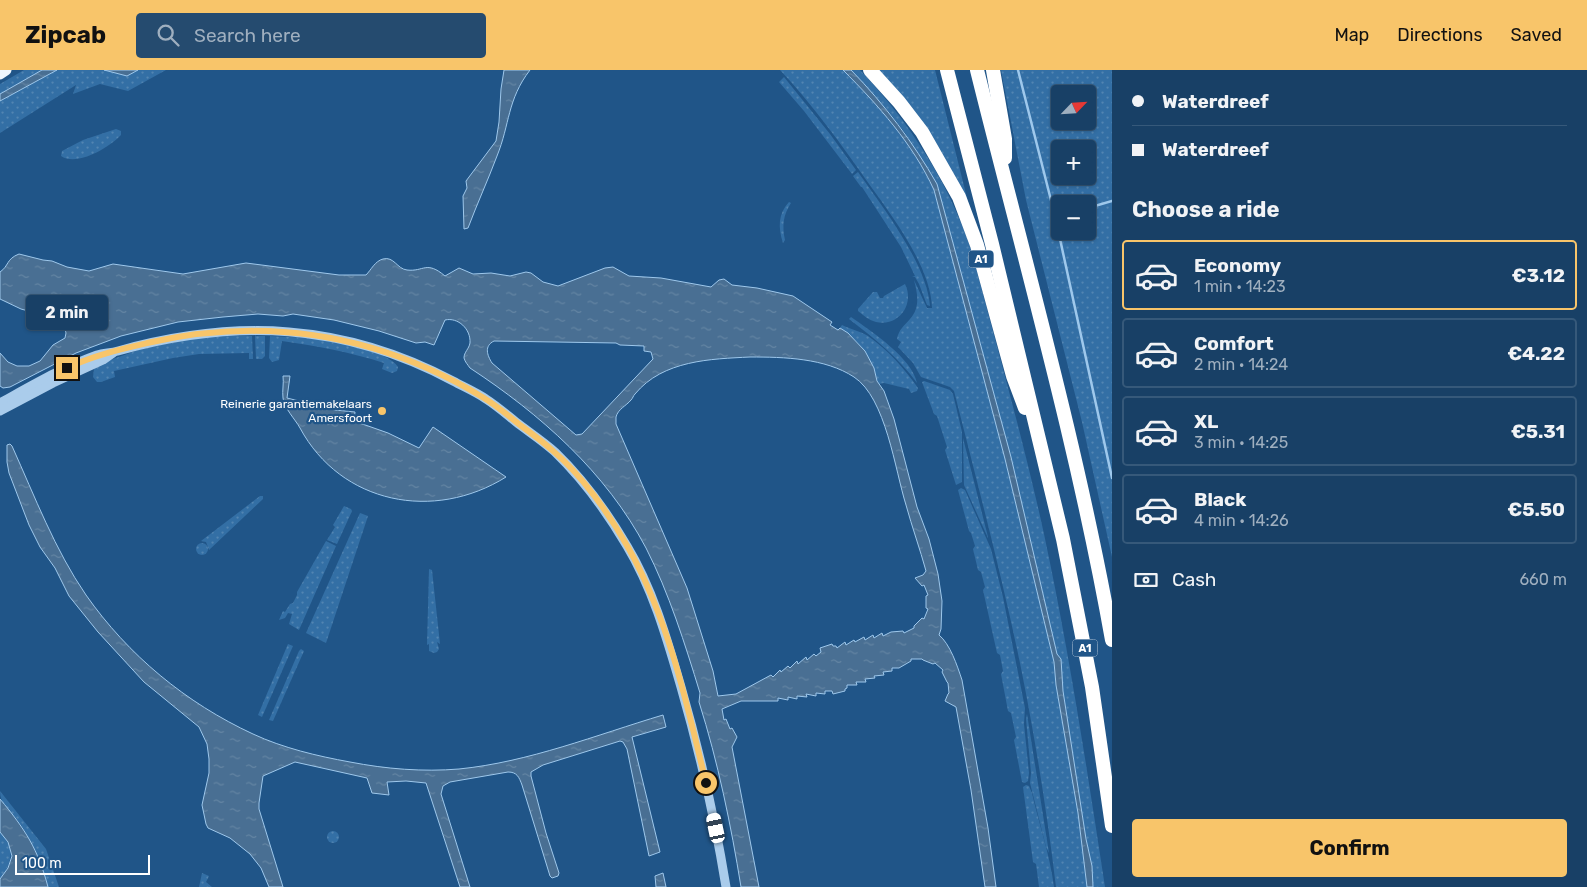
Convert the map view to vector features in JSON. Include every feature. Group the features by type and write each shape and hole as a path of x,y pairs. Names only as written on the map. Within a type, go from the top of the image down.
{"highway":[{"name":"A1","path":"870,70 899,102 922,132 958,197 977,245 1013,376 1048,471"},
{"name":"A1","path":"947,70 995,254 1048,471 1076,599 1092,687 1112,826"},
{"name":"A1","path":"977,70 1070,442 1101,578 1112,640"},
{"name":"A1","path":"992,70 1005,139 1005,182"}],"main road":[{"path":"0,74 6,70"}],"street":[{"path":"0,403 83,360 100,354 188,334 231,331 305,333 341,339 376,348 421,364 486,399 553,450 609,516 628,548 652,599 672,656 695,737 719,844 726,887"},
{"path":"0,411 53,383 104,360 114,352"}],"shaded area":[{"path":"24,70 42,70 0,94 0,84"},
{"path":"57,70 104,70 127,76 138,70 166,70 128,91 100,84 73,94 76,85 0,133 0,101"},
{"path":"780,70 843,70 869,97 905,141 934,190 1005,459 1054,662 1056,685 1078,813 1087,887 1056,887 1031,719 1020,663 997,561 954,391 950,387 921,377 913,363 898,347 901,342 897,339 899,333 916,310 917,294 914,280 927,308 932,308 925,276 909,243 848,154 804,97"},
{"path":"851,70 860,70 895,110 911,132 939,176 962,224 971,249 1044,534 1070,666 1105,887 1093,887 1092,866 1086,839 1063,691 1061,663 1057,654 1011,457 937,184 905,133 889,112"},
{"path":"873,70 935,70 972,218"},
{"path":"1001,70 1112,70 1112,557 1082,422 1026,200"},
{"path":"784,77 856,170 852,174 804,111 779,82"},
{"path":"116,129 121,131 121,135 109,145 93,154 76,159 68,159 61,156 62,151 83,140"},
{"path":"858,172 891,218 912,254 921,272 930,306 927,305 915,277 912,277 915,276 901,247 853,176"},
{"path":"789,202 791,203 784,221 785,240 783,243 780,221 783,211"},
{"path":"905,284 908,292 906,306 903,312 892,321 876,322 858,311 873,292 877,292 880,298 883,298"},
{"path":"851,317 879,337 899,355 914,374 917,383 877,341 849,319"},
{"path":"842,325 865,334 882,347 907,373 918,388 917,391 911,393 909,389 884,383 879,384 865,351 856,340 840,328"},
{"path":"219,335 252,336 253,359 249,359 249,353 199,354 114,371 115,377 101,382 97,382 93,377 94,369 99,364 141,349"},
{"path":"255,336 265,336 265,356 262,359 256,359"},
{"path":"270,336 312,338 359,347 392,361 398,367 397,371 392,373 382,369 384,363 359,356 321,347 282,341 279,360 272,362 269,358"},
{"path":"924,381 950,390 953,394 962,432 962,482 956,485 945,450 947,447 937,416 934,414 922,382"},
{"path":"963,438 988,537 988,538 964,485"},
{"path":"961,488 965,490 991,549 1003,597 1025,708 1024,724 1029,773 1028,781 1025,783 1022,782 1014,740 1016,737 1011,713 1008,711 1001,674 1003,671 1000,655 997,653 983,590 985,587 981,572 978,570 973,549 975,546 958,490"},
{"path":"260,496 263,496 263,499 209,550 206,542 201,541"},
{"path":"344,506 352,511 337,544 327,540"},
{"path":"360,513 368,516 326,643 306,633"},
{"path":"326,541 336,546 299,630 289,624 292,614 288,613 285,618 279,620 283,611 285,612 290,604 293,603 297,592"},
{"path":"202,543 208,549 202,555 196,549"},
{"path":"429,569 432,570 440,644 437,642 439,649 434,653 429,651 429,644 427,645"},
{"path":"288,644 293,646 262,717 258,715"},
{"path":"301,649 304,651 273,721 269,720 299,651"},
{"path":"1027,714 1049,853 1030,783"},
{"path":"1029,786 1032,793 1054,887 1039,887 1036,864 1033,862 1023,787"},
{"path":"0,791 46,849 59,887 48,887 31,842 21,825 3,802"},
{"path":"331,831 335,831 339,837 335,843 331,843 327,839 327,835"},
{"path":"0,832 8,843 10,861 0,879"},
{"path":"202,873 209,876 206,882 212,887 199,887"}],"water":[{"path":"42,70 57,70 0,101 0,94"},
{"path":"104,70 138,70 127,76"},
{"path":"504,70 530,70 517,92 494,165 468,228 464,229 463,196 467,188 466,181 496,141"},
{"path":"843,70 851,70 887,110 918,153 937,184 1011,457 1057,654 1061,659 1063,691 1086,839 1092,866 1093,887 1087,887 1078,813 1056,685 1054,662 1005,459 934,190 916,157 894,126"},
{"path":"19,254 89,271 113,264 183,274 246,263 339,275 366,275 378,262 383,259 390,259 407,270 429,268 439,271 445,276 459,268 473,274 491,273 510,276 526,272 531,273 543,282 558,286 605,268 613,267 629,276 661,278 711,287 719,280 724,279 732,285 793,296 832,322 830,325 848,333 865,351 874,368 877,381 884,391 894,419 917,507 929,539 938,574 942,601 939,635 950,649 962,680 988,828 996,887 985,887 971,790 956,707 945,701 949,693 948,683 942,672 943,670 935,663 933,664 922,659 911,659 911,661 899,668 892,668 892,671 883,672 884,675 865,679 866,682 856,682 857,685 847,685 845,691 833,694 832,691 825,691 825,694 816,693 816,696 806,694 807,697 797,696 797,699 788,697 788,700 778,698 778,701 741,701 722,709 724,720 726,719 730,729 732,728 737,737 732,747 759,887 741,887 723,794 699,702 700,693 669,601 646,548 630,520 611,494 569,447 521,405 470,368 464,358 470,338 466,329 459,322 445,320 434,345 425,342 416,343 379,331 334,320 293,314 283,316 258,314 178,322 121,336 76,353 10,387 3,388 0,386 0,353 8,362 17,366 29,366 40,361 53,345 65,338 66,333 64,325 0,299 0,272","holes":["494,341 616,343 620,345 644,346 644,351 651,352 653,359 582,434 576,435 492,363 487,351 489,345","777,357 817,362 843,371 854,377 865,387 882,418 888,436 926,571 923,575 915,578 922,586 924,585 928,595 926,596 926,608 928,609 924,619 922,618 914,628 904,633 903,631 891,632 883,636 882,633 874,638 873,635 865,640 864,637 846,645 845,642 837,648 832,644 820,648 821,652 816,656 814,654 807,660 806,657 798,664 797,661 790,668 788,666 781,672 780,670 773,677 771,675 736,694 718,696 713,671 687,588 616,424 616,417 635,394 659,374 673,368 704,361"]},
{"path":"283,376 290,376 287,398 335,410 355,412 354,421 388,433 419,448 433,427 506,477 478,491 449,499 420,501 391,498 364,489 339,474 318,454 285,406"},
{"path":"10,444 55,542 75,578 102,617 120,638 160,675 205,708 253,734 300,751 364,764 418,770 459,769 511,760 562,747 663,715 666,727 632,737 660,852 649,856 627,749 623,742 620,741 543,765 531,772 546,833 559,873 558,876 552,878 522,785 516,774 508,772 450,782 443,786 441,794 470,887 460,887 426,783 387,782 389,795 372,793 367,778 295,762 263,776 259,809 283,887 269,887 261,868 250,854 230,838 208,828 206,824 202,805 209,773 209,759 207,744 199,727 144,682 98,632 69,596 55,568 40,547 29,525 9,473 7,445"},
{"path":"0,799 30,840 40,861 48,887 0,887 0,879 8,868 12,856 8,842 0,832"},
{"path":"663,873 666,887 656,887 655,876"}],"waterway":[{"path":"1018,70 1055,216 1112,478"},
{"path":"1096,206 1112,201"}],"place":[{"name":"Reinerie garantiemakelaars Amersfoort","path":"382,411"}],"route":[{"path":"67,368 100,354 188,334 231,331 305,333 341,339 376,348 421,364 486,399 553,450 609,516 628,548 645,582 662,624 688,711 706,783"}]}
